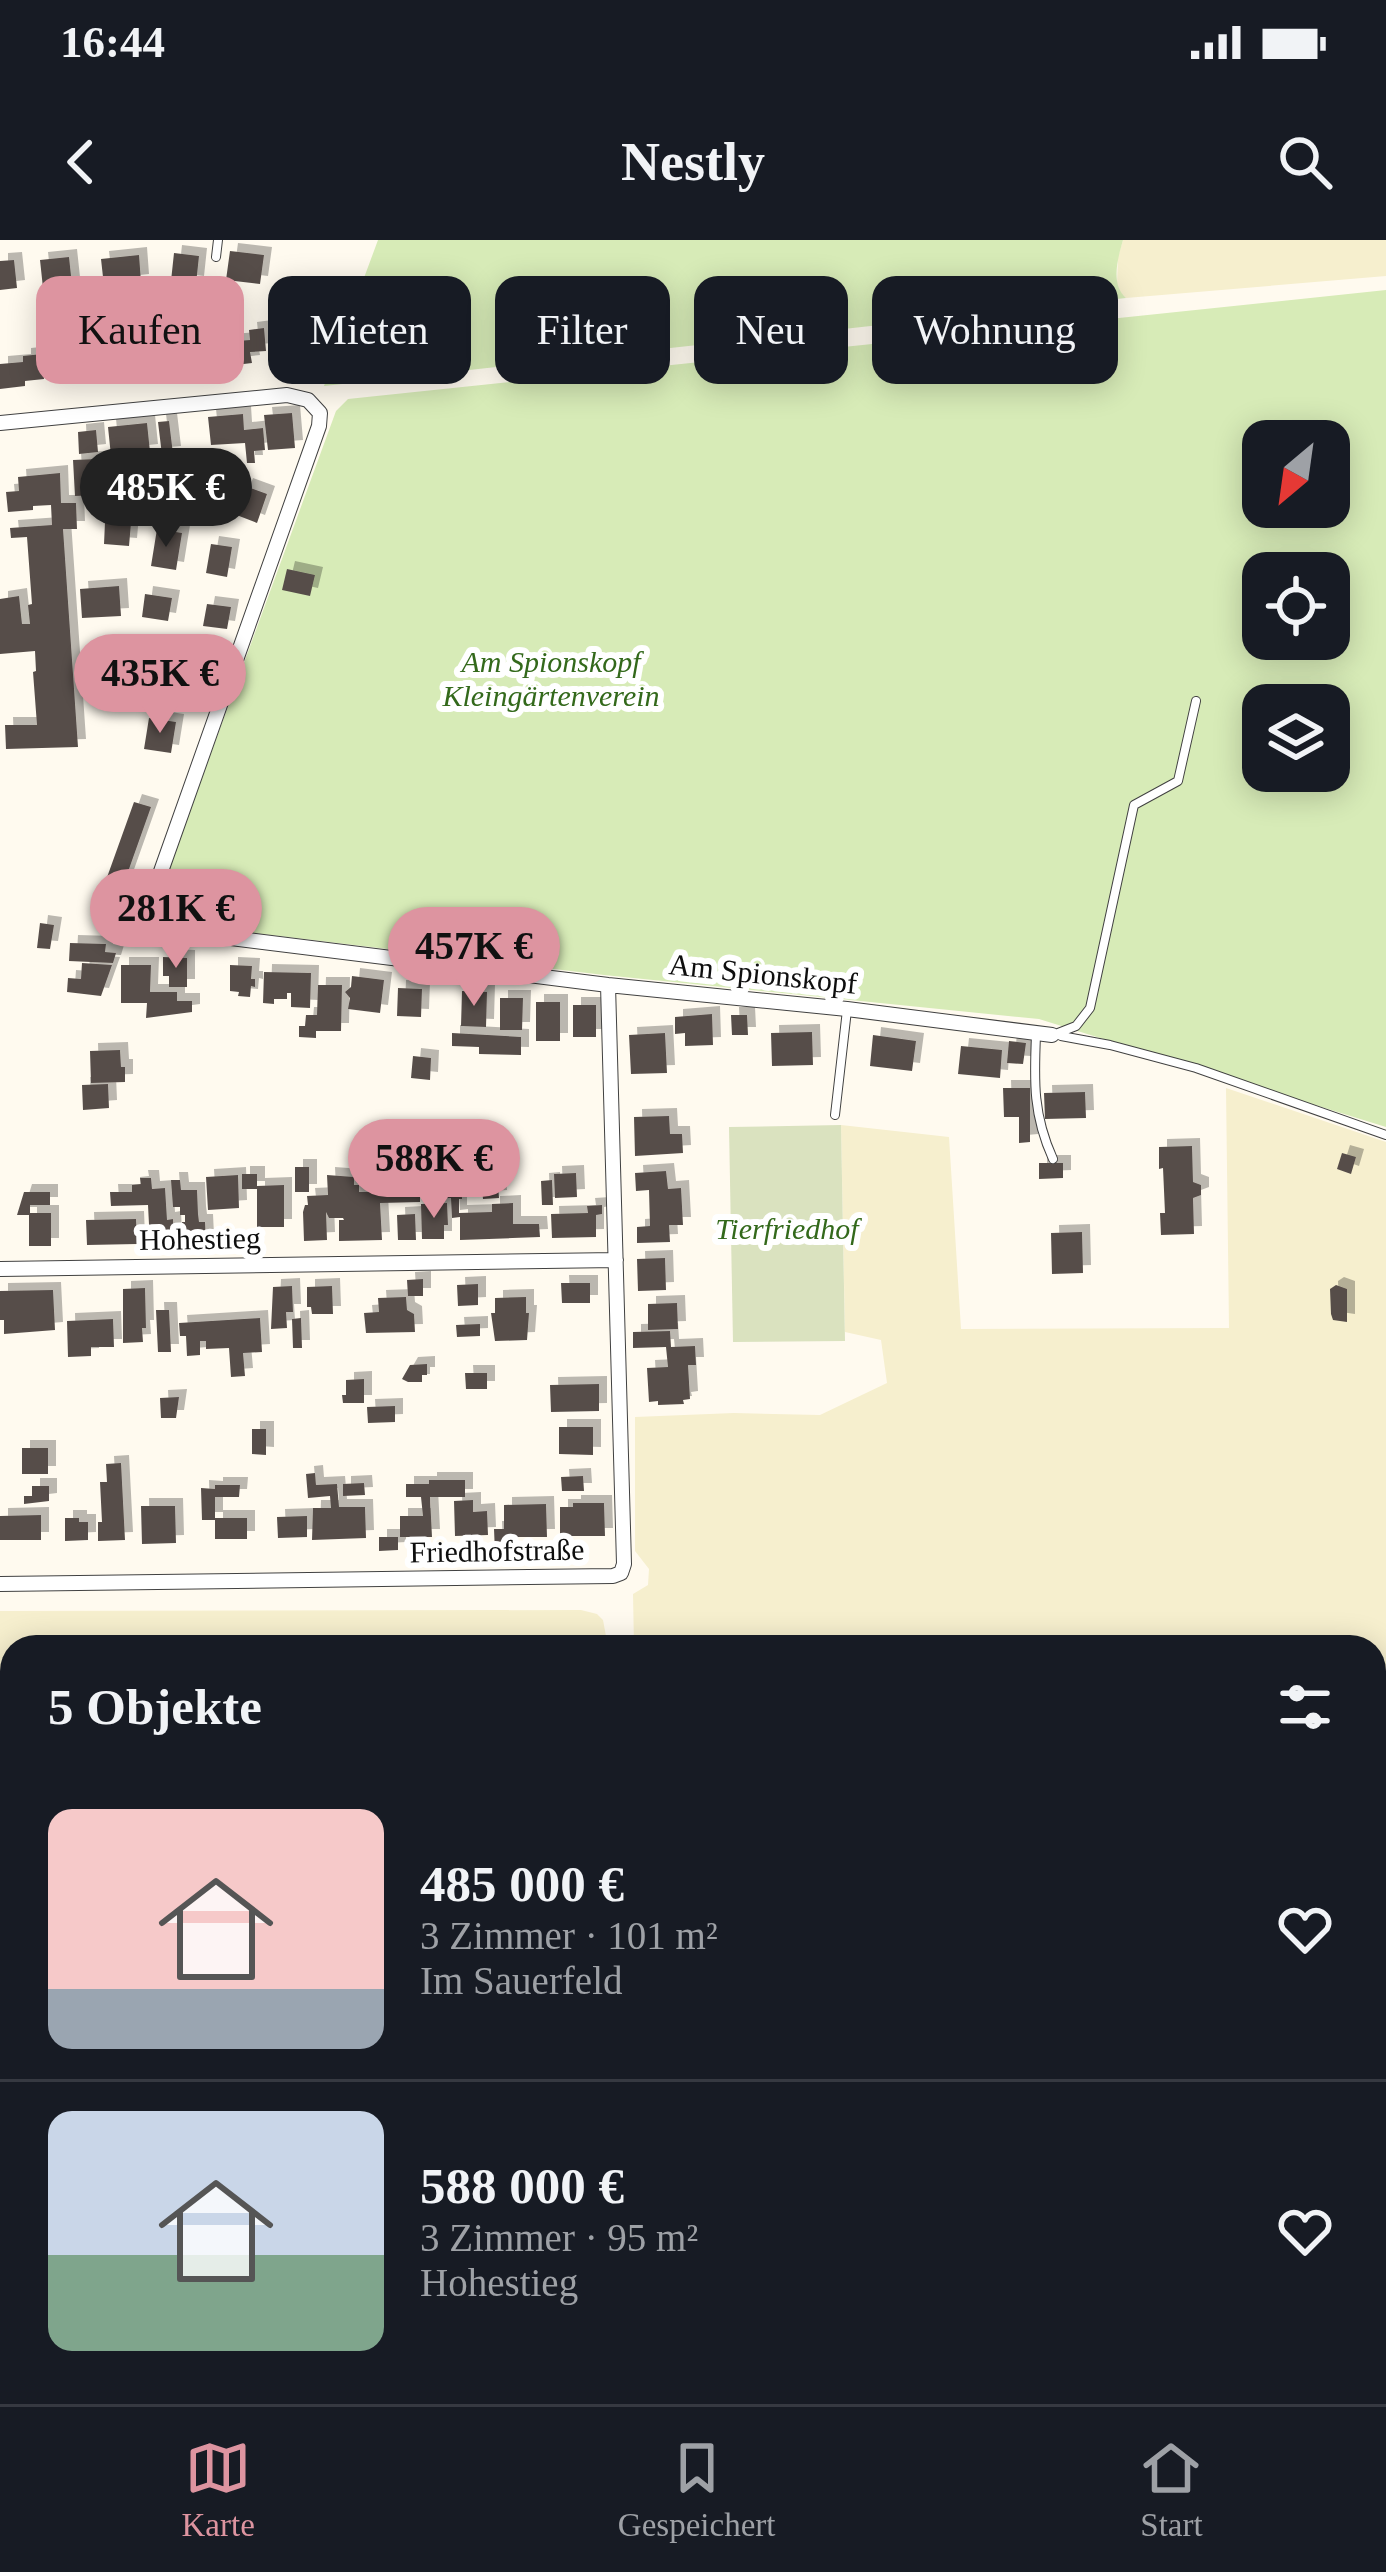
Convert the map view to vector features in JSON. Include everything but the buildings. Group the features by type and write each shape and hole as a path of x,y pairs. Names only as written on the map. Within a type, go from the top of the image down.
{"street":[{"name":"Am Spionskopf","path":"0,423 287,394 306,399 321,415 154,891 153,916 164,928 1044,1034"},
{"name":"Friedhofstraße","path":"0,1584 617,1576 624,1564 608,985"},
{"name":"Hohestieg","path":"0,1269 616,1260"}],"lane":[{"path":"216,257 218,240"},
{"path":"1053,1159 1041,1132 1035,1085 1044,1034 1072,1029 1090,1008 1134,805 1178,781 1196,701"},
{"path":"835,1114 847,1009"},
{"name":"Am Spionskopf","path":"1044,1034 1081,1038 1196,1068 1386,1135"}],"shaded area":[{"path":"1123,240 1386,240 1386,276 1126,298 1118,291"},
{"path":"1226,1088 1386,1142 1386,1635 634,1635 633,1594 648,1585 649,1569 635,1551 635,1417 820,1415 887,1383 881,1340 845,1332 841,1125 949,1137 961,1329 1229,1328"},
{"path":"581,1610 603,1620 606,1635 0,1635 0,1611"}],"green space":[{"path":"378,240 1123,240 1117,276 872,276 872,326 848,329 848,276 694,276 694,345 670,348 670,276 495,276 495,367 471,370 471,276 365,276"},
{"name":"Am Spionskopf Kleingärtenverein","path":"1386,290 1386,1127 1039,1019 604,975 188,925 173,918 163,902 165,879 336,411 348,399 495,384 670,384 670,365 694,363 694,384 848,384 848,346 872,344 872,384 1118,384 1118,318"},
{"name":"Tierfriedhof","path":"841,1125 845,1341 733,1342 729,1127"}]}
